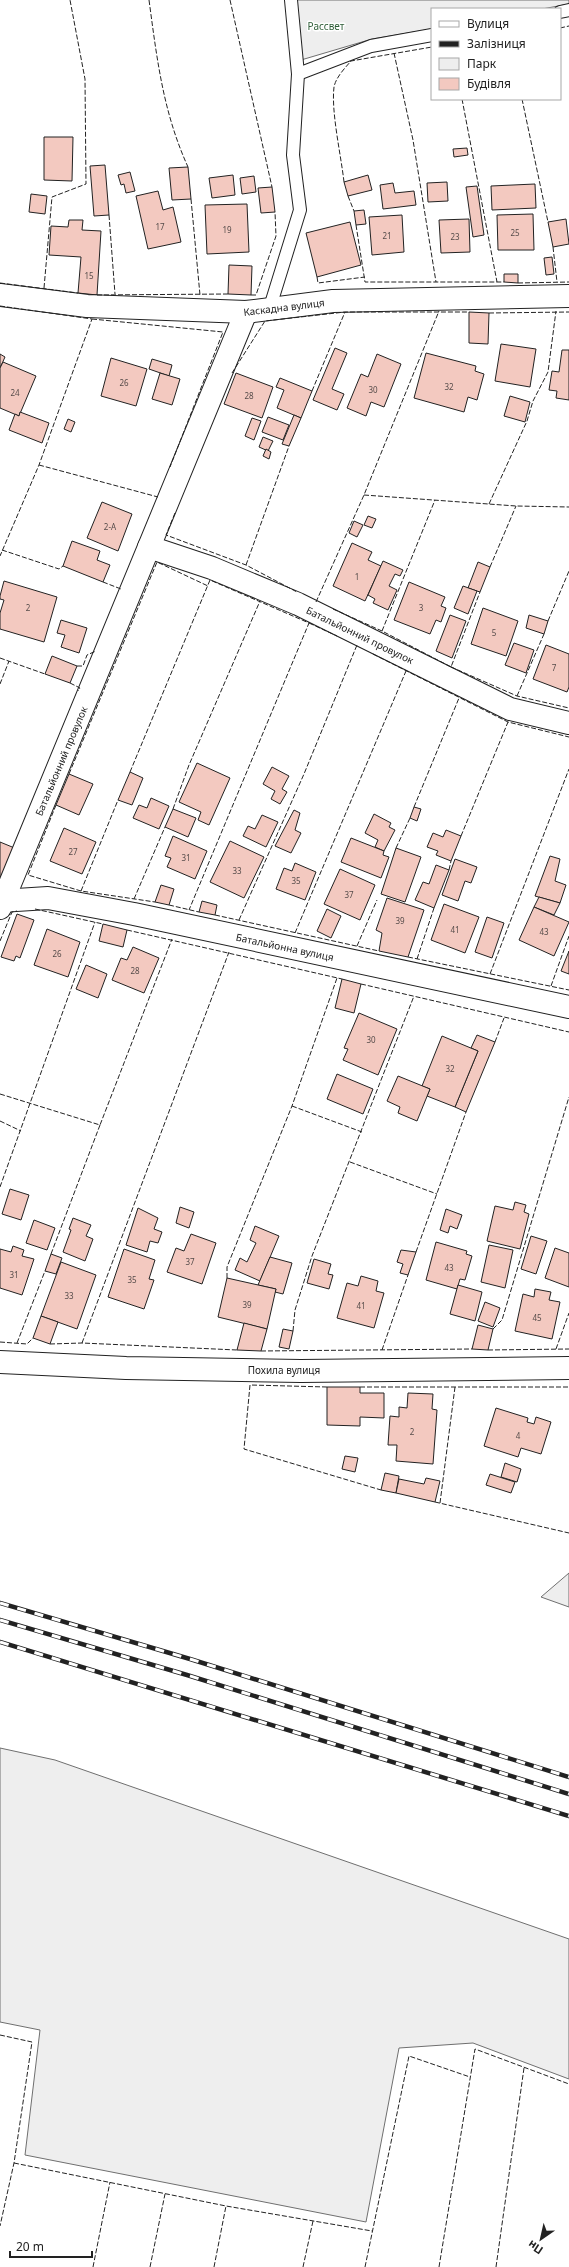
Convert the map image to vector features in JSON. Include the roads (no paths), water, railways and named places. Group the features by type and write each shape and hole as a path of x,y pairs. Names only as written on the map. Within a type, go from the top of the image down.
{"street":[{"name":"Каскадна вулиця","path":"0,295 86,306 246,312 270,307 333,301 569,296"},
{"name":"Батальйонний провулок","path":"1,903 246,312"},
{"name":"Батальйонний провулок","path":"149,547 212,568 298,604 510,709 569,723"},
{"name":"Батальйонна вулиця","path":"1,903 48,898 134,914 569,1007"},
{"name":"Похила вулиця","path":"0,1362 126,1368 301,1371 569,1368"}],"lane":[{"path":"270,307 300,210 293,155 298,74 291,0"},
{"path":"298,74 371,46 431,35"}],"railway":[{"path":"0,1603 190,1659 569,1777"},
{"path":"0,1620 187,1675 569,1794"},
{"path":"0,1642 569,1816"}],"park label":[{"name":"Рассвет","path":"326,26"}]}
